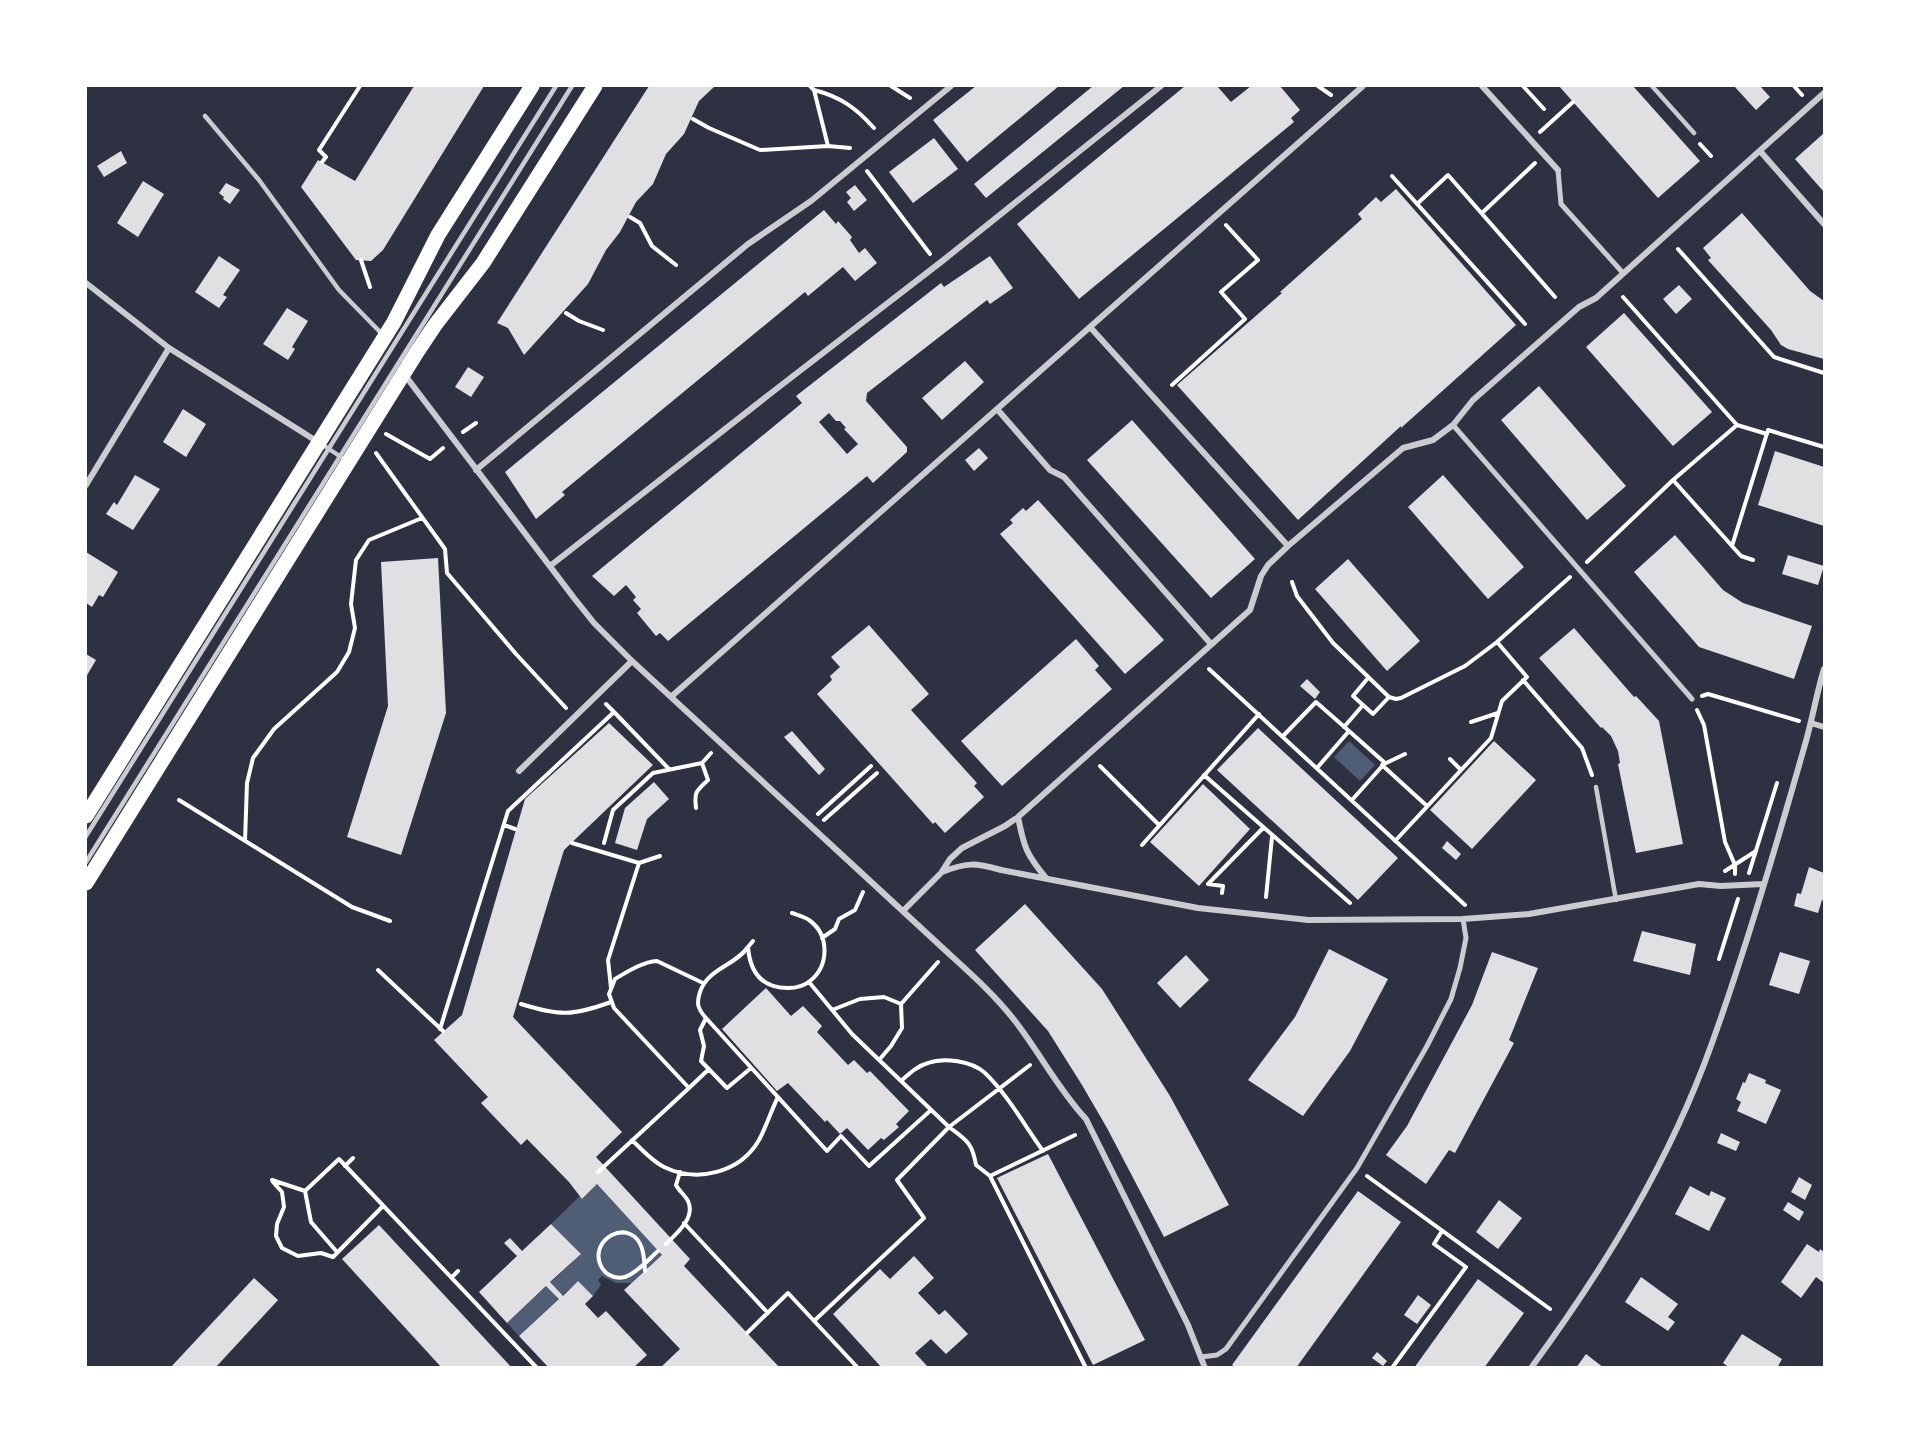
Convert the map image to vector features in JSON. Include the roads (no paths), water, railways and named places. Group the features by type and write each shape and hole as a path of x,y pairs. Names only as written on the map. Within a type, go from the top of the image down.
{"main road":[{"path":"86,816 385,336 438,235 532,86"},
{"path":"86,883 344,458 435,325 483,263 595,86"}],"street":[{"path":"476,470 748,244 811,201 951,86"},
{"path":"550,566 941,262 1161,86"},
{"path":"672,696 1363,86"},
{"path":"1482,86 1558,170 1561,204 1623,273"},
{"path":"903,911 962,848 1018,817 1250,610 1261,576 1268,565 1288,546 1404,448 1433,440 1453,425 1473,400 1579,307 1596,298 1824,93"},
{"path":"1760,151 1824,224"},
{"path":"86,284 169,348 318,442"},
{"path":"1090,327 1288,546"},
{"path":"86,485 169,348"},
{"path":"403,374 452,441 594,623 632,661 989,992 1012,1018 1035,1047 1068,1099 1086,1119 1188,1325 1204,1368"},
{"path":"997,409 1050,470 1064,477 1211,644"},
{"path":"1453,425 1692,699"},
{"path":"519,771 632,661"},
{"path":"1532,1368 1571,1314 1622,1233 1657,1169 1687,1105 1712,1044 1770,862 1811,723 1824,669"},
{"path":"1811,723 1824,727"},
{"path":"1018,817 1024,847 1046,879"},
{"path":"941,873 960,865 978,864 1197,908 1308,920 1479,918 1529,914 1699,884 1721,886 1763,884"},
{"path":"1201,1358 1217,1355 1226,1349 1357,1168 1422,1055 1451,999 1466,938 1463,919"}],"lane":[{"path":"86,836 318,442 556,86"},
{"path":"86,862 344,458 572,86"},
{"path":"1652,86 1694,133"},
{"path":"206,116 259,180 339,290 385,336"},
{"path":"318,442 344,458"},
{"path":"1596,787 1616,900"}],"water":[{"path":"1349,741 1375,765 1360,781 1334,757"},
{"path":"597,1184 662,1255 631,1283 616,1283 602,1276 598,1280 601,1285 593,1296 578,1281 519,1336 507,1323 581,1254 551,1224 580,1196 583,1199"}]}
